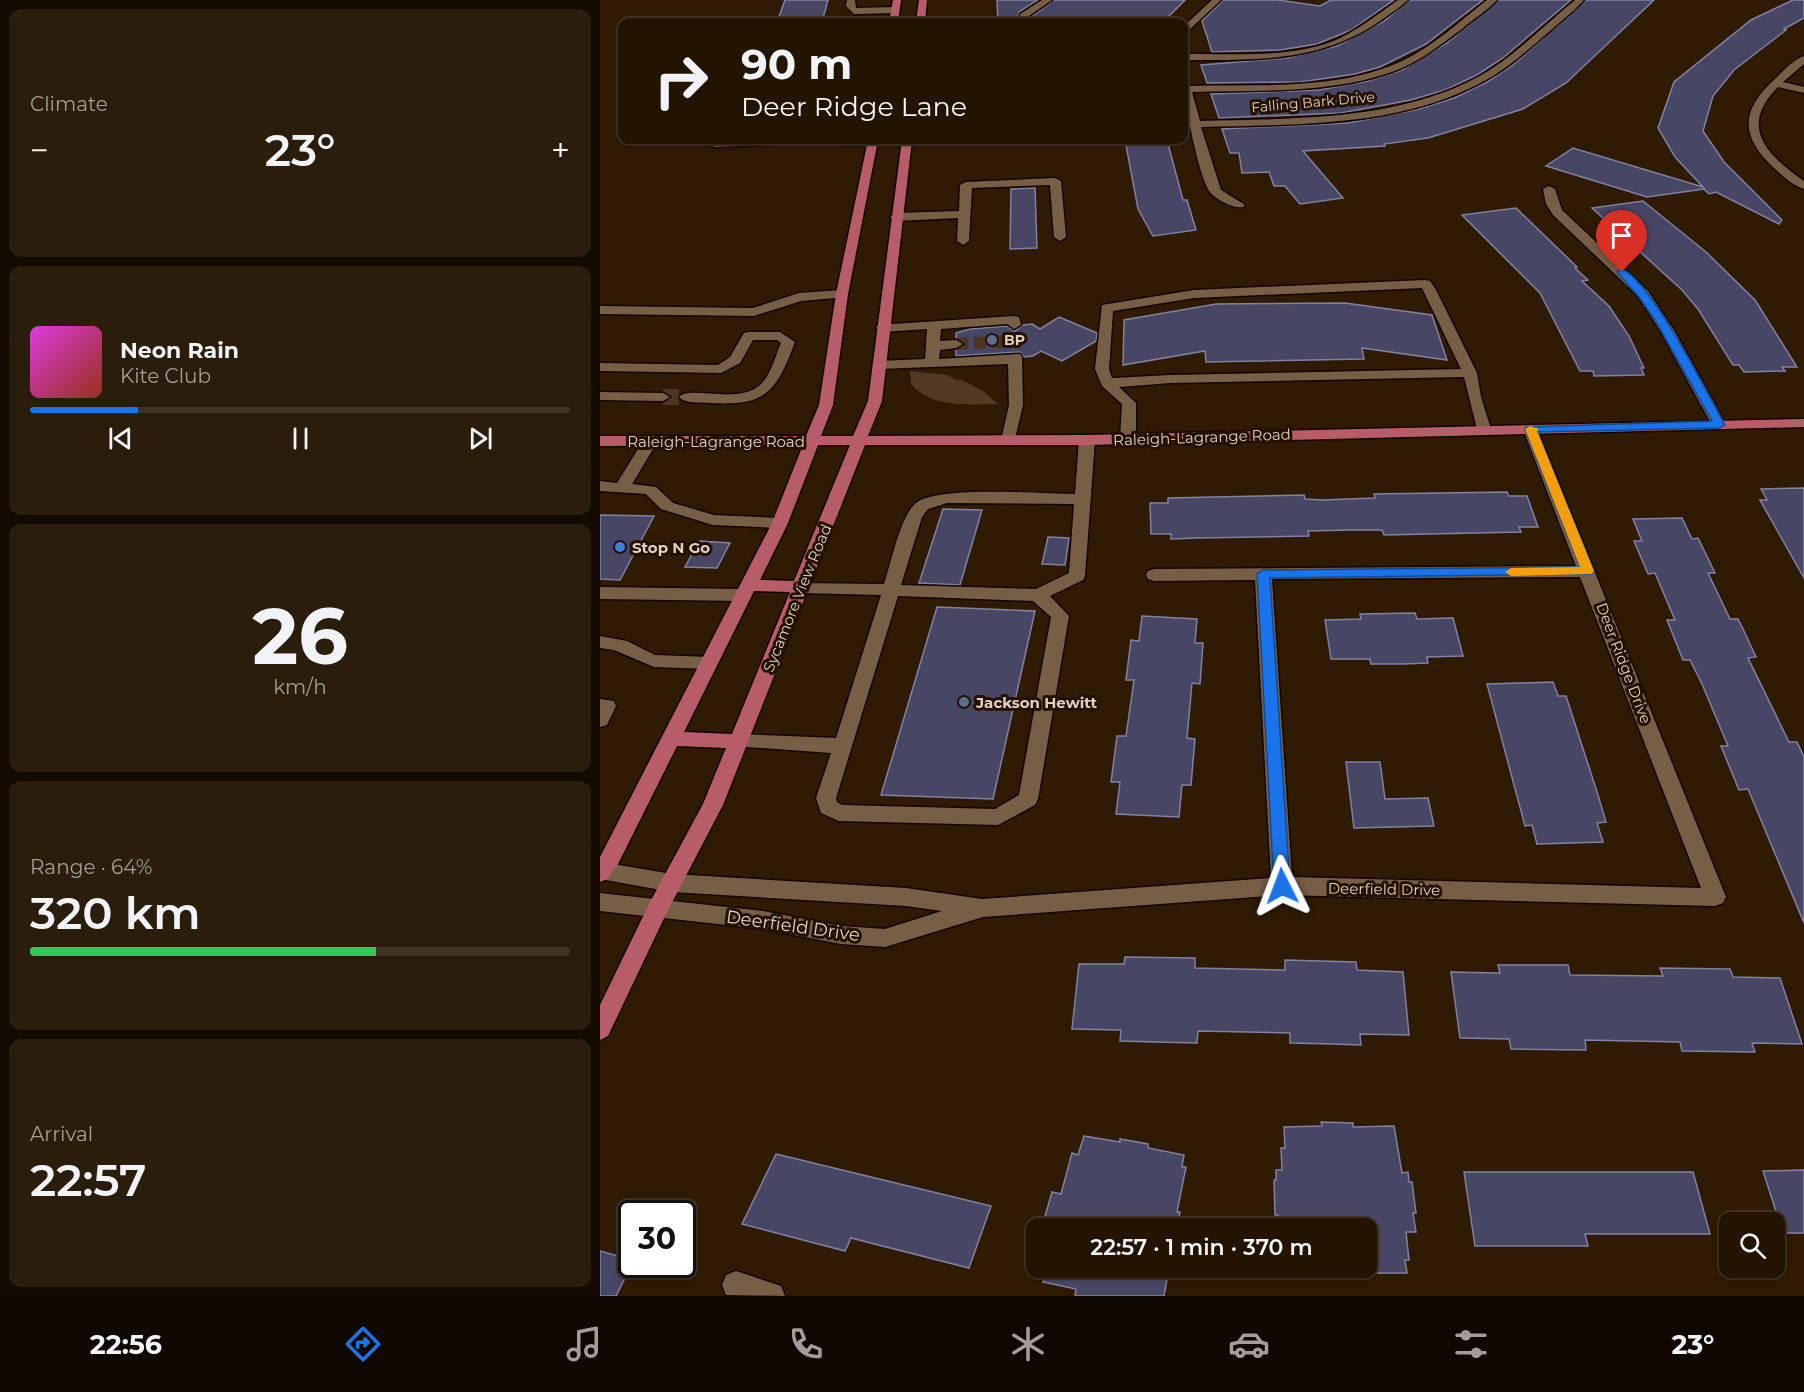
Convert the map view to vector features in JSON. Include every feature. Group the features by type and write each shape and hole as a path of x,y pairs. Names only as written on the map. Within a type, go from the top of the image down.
{"main road":[{"path":"895,18 897,0"},
{"path":"921,18 923,0"},
{"path":"601,872 611,858 780,523 826,405 842,294 872,144"},
{"name":"Sycamore View Road","path":"600,1029 658,908 713,805 875,401 906,144"},
{"name":"Raleigh-Lagrange Road","path":"600,441 1087,440 1804,423"},
{"path":"745,590 800,587"},
{"path":"672,739 739,741"}],"street":[{"path":"851,0 850,6 854,11 896,10"},
{"path":"1023,16 1048,0"},
{"path":"1188,26 1217,0"},
{"path":"1188,57 1284,53 1331,45 1350,36 1404,0"},
{"path":"1188,85 1317,83 1384,71 1410,61 1493,0"},
{"name":"Falling Bark Drive","path":"1196,124 1345,116 1398,108 1434,98 1465,87 1494,70 1580,0"},
{"path":"1804,59 1756,106 1753,116 1754,132 1774,161 1804,186"},
{"path":"1778,84 1804,90"},
{"path":"1188,96 1210,179 1216,192 1239,205"},
{"path":"963,241 966,184 1055,181 1060,237"},
{"path":"1549,189 1552,204 1557,212 1643,294 1668,332 1719,425"},
{"path":"896,217 964,214"},
{"path":"1128,439 1128,403 1107,382 1102,369 1107,308 1194,294 1425,284 1470,373 1474,397 1484,429"},
{"path":"600,310 754,312 799,297 842,294"},
{"path":"883,328 1014,320 1014,325"},
{"path":"932,363 934,325"},
{"path":"600,367 721,369 735,360 749,336 780,336 788,342 771,383 762,391 743,398 686,397"},
{"path":"933,346 956,344"},
{"path":"879,365 1015,359 1016,405 1009,440"},
{"path":"1107,382 1470,373"},
{"path":"600,396 663,397"},
{"name":"Deer Ridge Drive","path":"1530,429 1715,897"},
{"path":"800,587 891,592 1038,595 1077,576 1087,440"},
{"path":"623,486 650,441"},
{"path":"600,486 623,486 650,490 667,506 713,520 780,523"},
{"path":"1038,595 1060,616 1028,798 998,817 839,813 828,807 826,798 914,516 922,506 946,498 1082,499"},
{"path":"1154,575 1588,571"},
{"path":"1263,574 1282,886"},
{"path":"600,593 745,590"},
{"path":"600,642 613,642 632,649 649,660 709,663"},
{"path":"600,706 607,706 600,720"},
{"path":"739,741 843,746"},
{"name":"Deerfield Drive","path":"601,872 672,883 906,897 982,908 1282,886 1715,897"},
{"name":"Deerfield Drive","path":"600,902 764,920 841,935 885,938 982,908"},
{"path":"736,1285 771,1296"}],"shaded area":[{"path":"910,371 947,375 958,381 960,379 983,391 998,404 963,404 930,398 911,384"}],"building":[{"path":"785,0 828,0 823,18 778,18"},
{"path":"997,0 1038,0 1019,12 1018,18 998,18"},
{"path":"1054,0 1185,0 1167,18 1030,18"},
{"path":"1223,0 1278,0 1320,6 1331,0 1394,0 1351,30 1317,44 1280,50 1212,52 1202,21"},
{"path":"1410,0 1483,0 1426,44 1380,67 1355,74 1300,82 1207,83 1201,65 1287,58 1337,46 1384,21"},
{"path":"1499,0 1571,0 1503,58 1477,75 1445,90 1411,100 1341,113 1219,118 1211,94 1319,90 1368,81 1402,70 1447,43"},
{"path":"1586,0 1654,0 1566,83 1523,109 1428,138 1384,144 1385,146 1303,151 1343,198 1300,204 1285,186 1274,186 1269,172 1242,173 1239,153 1230,153 1222,129 1348,123 1419,109 1454,98 1487,82 1513,65"},
{"path":"1793,0 1804,0 1804,18 1784,29 1786,30 1734,70 1713,96 1703,131 1724,162 1782,220 1779,224 1716,192 1709,194 1704,189 1647,197 1546,166 1573,148 1703,187 1675,157 1658,128 1674,82 1751,20"},
{"path":"1126,144 1168,144 1183,200 1187,200 1196,230 1153,236 1138,209"},
{"path":"1035,188 1037,248 1010,249 1011,189"},
{"path":"1643,201 1706,252 1755,300 1797,367 1782,367 1785,371 1744,372 1739,365 1733,365 1698,309 1682,290 1592,208"},
{"path":"1516,208 1577,267 1575,268 1588,280 1582,281 1609,306 1629,336 1644,368 1641,368 1644,375 1594,376 1593,371 1580,371 1540,293 1462,215"},
{"path":"1345,303 1432,315 1447,360 1362,348 1364,359 1206,362 1205,351 1123,365 1124,320 1216,304"},
{"path":"1059,317 1097,333 1096,341 1062,361 1041,351 1033,356 1024,357 1020,352 956,356 956,350 965,345 956,338 956,333 970,329 1006,326 1015,331 1023,325 1032,324 1040,329"},
{"path":"1804,488 1804,578 1760,500 1767,500 1761,489"},
{"path":"1507,492 1509,496 1527,496 1538,527 1519,527 1521,532 1384,535 1382,530 1350,530 1308,531 1309,536 1171,539 1171,534 1151,534 1150,503 1168,503 1168,498 1304,495 1305,499 1322,500 1375,498 1374,494"},
{"path":"943,509 982,510 960,585 919,583"},
{"name":"Stop N Go","path":"600,515 654,516 620,580 600,579"},
{"path":"1682,518 1692,539 1698,538 1715,573 1708,573 1730,619 1738,619 1743,629 1756,657 1748,658 1789,742 1797,742 1804,757 1804,923 1748,789 1739,790 1721,746 1728,746 1702,684 1690,660 1683,660 1667,620 1675,620 1655,573 1648,574 1634,541 1642,541 1633,519"},
{"path":"1048,537 1069,538 1065,565 1042,564"},
{"name":"Stop N Go","path":"699,541 730,543 717,568 685,567"},
{"path":"937,607 1035,611 993,799 881,795"},
{"path":"1415,613 1417,619 1453,618 1463,656 1427,657 1428,663 1402,664 1371,664 1370,659 1331,659 1325,620 1361,619 1360,614"},
{"path":"1142,616 1197,619 1195,643 1203,643 1200,684 1192,683 1187,738 1195,739 1191,785 1182,785 1179,817 1116,814 1120,782 1111,782 1117,736 1126,736 1134,680 1126,680 1131,640 1139,641"},
{"path":"1553,682 1558,696 1566,696 1598,795 1606,822 1597,823 1603,842 1537,844 1532,825 1525,826 1487,684"},
{"path":"1346,762 1380,762 1385,799 1428,798 1434,826 1354,828"},
{"path":"1125,957 1195,958 1195,968 1285,970 1285,960 1356,962 1357,970 1403,972 1409,1035 1360,1034 1361,1045 1290,1043 1290,1033 1198,1031 1197,1043 1120,1041 1121,1030 1072,1029 1079,964 1124,964"},
{"path":"1498,965 1568,965 1570,975 1663,976 1660,968 1730,969 1733,977 1780,978 1802,1044 1752,1043 1755,1052 1682,1051 1680,1042 1585,1040 1586,1050 1511,1049 1509,1039 1460,1038 1451,972 1500,973"},
{"path":"1321,1122 1353,1123 1353,1127 1394,1126 1402,1173 1408,1172 1409,1182 1412,1182 1416,1213 1413,1213 1416,1232 1406,1232 1409,1260 1405,1260 1407,1273 1377,1273 1377,1218 1278,1218 1278,1215 1275,1215 1274,1180 1276,1180 1276,1170 1282,1170 1281,1148 1285,1148 1284,1127 1322,1126"},
{"path":"1084,1136 1148,1144 1148,1148 1184,1155 1182,1167 1186,1167 1177,1212 1180,1212 1179,1218 1045,1218 1052,1192 1061,1194 1072,1153 1078,1155"},
{"path":"776,1154 991,1206 969,1268 851,1238 845,1251 742,1224"},
{"path":"1804,1170 1804,1233 1785,1233 1785,1212 1776,1212 1763,1171"},
{"path":"1464,1172 1693,1172 1710,1234 1585,1234 1588,1246 1475,1246"},
{"path":"600,1251 618,1256 618,1278 625,1278 616,1296 600,1296"},
{"path":"1044,1278 1167,1278 1164,1296 1075,1296 1076,1289 1043,1282"}],"tunnel":[{"path":"956,344 1014,341"},
{"path":"663,397 686,397"}],"slow traffic":[{"path":"1511,572 1588,571 1530,429 1533,429"}],"place":[{"name":"BP","path":"992,340"},
{"name":"Stop N Go","path":"620,547"},
{"name":"Jackson Hewitt","path":"964,702"}],"route":[{"path":"1282,886 1263,574 1588,571 1530,429 1719,425 1660,320 1643,294 1622,272"}]}
